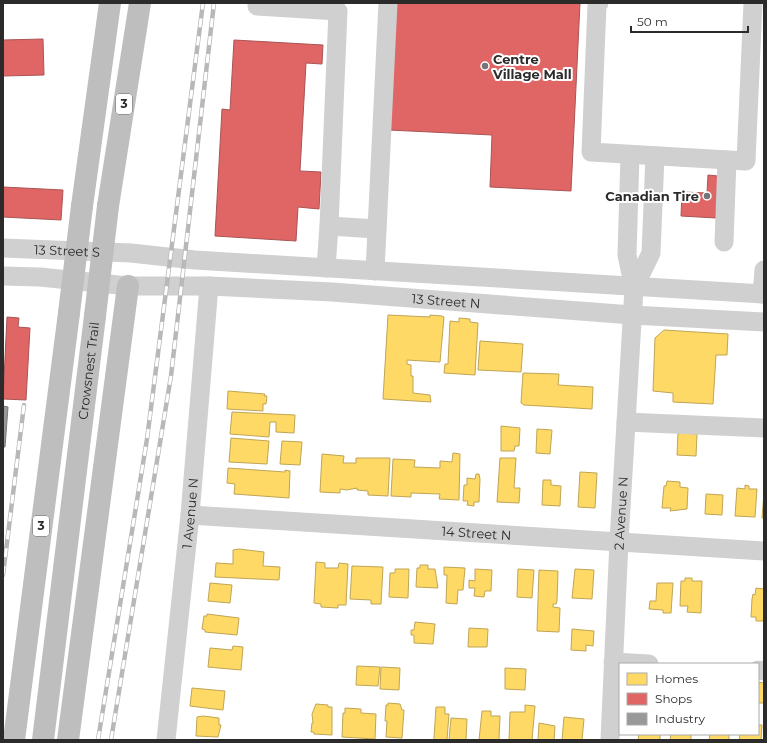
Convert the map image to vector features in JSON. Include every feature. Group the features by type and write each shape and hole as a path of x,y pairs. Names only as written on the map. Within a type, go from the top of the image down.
{"highway":[{"name":"Crowsnest Trail","path":"14,740 70,313 82,206 110,3"},
{"name":"Crowsnest Trail","path":"43,740 108,206 140,3"},
{"path":"68,740 128,286"}],"street":[{"path":"257,3 257,6 338,11 326,268"},
{"path":"375,271 388,3"},
{"path":"599,3 590,152 746,161 757,86 758,29 753,3"},
{"path":"630,155 627,255 634,288"},
{"path":"634,288 651,253 654,156"},
{"path":"724,242 727,160"},
{"path":"329,226 376,229"},
{"name":"13 Street S","path":"3,248 131,253"},
{"name":"13 Street N","path":"131,253 195,260 634,288 763,294"},
{"path":"763,294 764,270"},
{"name":"13 Street S","path":"3,276 40,277 128,286"},
{"name":"13 Street N","path":"128,286 209,286 432,299 632,315 764,322"},
{"name":"1 Avenue N","path":"166,740 190,514 209,286"},
{"name":"2 Avenue N","path":"610,740 619,541 634,288"},
{"path":"626,422 764,428"},
{"name":"14 Street N","path":"190,514 764,550"},
{"path":"613,662 631,663"}],"building: Homes":[{"path":"388,315 430,317 430,315 444,317 440,362 407,360 407,364 411,365 411,376 413,376 413,393 430,395 431,402 383,399"},
{"path":"459,318 470,319 470,322 478,323 475,375 444,373 445,364 448,364 450,321 459,322"},
{"path":"664,330 728,334 727,355 716,355 713,404 673,402 673,393 653,391 655,338"},
{"path":"480,341 523,344 521,372 478,370"},
{"path":"523,373 559,374 558,385 593,387 592,409 524,405 521,403"},
{"path":"228,391 265,394 264,396 267,396 266,404 263,404 263,411 227,409"},
{"path":"232,412 295,415 294,433 276,432 276,422 270,422 269,437 230,434"},
{"path":"501,426 520,428 519,446 515,446 514,451 501,451"},
{"path":"537,429 552,430 550,454 536,453"},
{"path":"678,433 697,434 696,456 677,455"},
{"path":"231,438 269,441 267,464 229,462"},
{"path":"282,441 302,442 300,465 280,464"},
{"path":"453,453 460,454 459,500 439,499 440,494 411,493 411,497 391,496 393,459 415,460 414,467 440,468 440,461 452,462"},
{"path":"322,454 344,456 343,463 356,463 356,458 390,458 388,496 368,495 368,491 357,490 357,488 347,490 340,489 340,493 320,492"},
{"path":"500,458 516,458 514,488 520,488 519,503 497,502"},
{"path":"228,468 285,472 285,470 290,471 289,498 234,494 235,484 227,483"},
{"path":"580,472 597,473 595,508 578,507"},
{"path":"476,474 479,474 480,479 479,502 474,502 474,506 467,505 468,501 463,501 464,485 467,485 467,478 475,479"},
{"path":"543,480 551,480 551,485 561,486 560,506 542,505"},
{"path":"667,481 680,482 680,487 688,488 687,509 670,511 671,508 662,508 664,486 666,486"},
{"path":"745,485 749,486 749,489 757,489 755,517 735,516 737,488 745,489"},
{"path":"764,493 764,518 762,518"},
{"path":"706,494 723,495 722,515 705,514"},
{"path":"239,549 264,552 263,566 280,567 279,580 215,577 216,563 233,564 233,550"},
{"path":"316,562 325,563 325,568 338,568 339,563 348,564 346,605 338,605 338,608 321,607 321,604 314,603"},
{"path":"420,565 428,565 428,569 435,569 438,588 416,587 417,568 420,568"},
{"path":"352,566 383,567 381,604 371,604 371,600 350,599"},
{"path":"444,567 465,568 463,590 458,590 457,604 446,603 447,575 444,575"},
{"path":"395,569 409,569 408,598 389,597 390,573 395,573"},
{"path":"475,569 492,570 491,591 485,591 484,597 474,596 475,588 469,588 469,580 475,581"},
{"path":"518,569 534,570 532,598 517,597"},
{"path":"575,569 594,570 592,599 572,598"},
{"path":"539,570 558,571 557,601 556,604 553,604 553,607 560,608 559,632 537,631"},
{"path":"685,578 692,578 692,581 702,581 701,613 687,612 688,606 680,606 681,581 685,581"},
{"path":"210,583 232,585 230,603 208,601"},
{"path":"657,583 673,583 671,613 663,613 663,610 649,609 650,601 656,601"},
{"path":"756,588 764,589 764,621 756,621 756,617 751,617 752,599 753,594 755,595"},
{"path":"207,614 239,618 237,635 205,632 205,630 202,629 204,616 207,616"},
{"path":"415,622 435,624 433,644 414,643 414,635 411,635 411,630 414,630"},
{"path":"469,628 488,629 487,647 468,647"},
{"path":"572,629 594,631 593,646 586,645 586,651 571,650"},
{"path":"233,646 243,647 241,670 208,667 210,648 232,650"},
{"path":"357,666 380,667 378,686 356,685"},
{"path":"381,667 400,668 399,690 380,689"},
{"path":"505,668 526,669 525,690 505,689"},
{"path":"759,682 764,683 764,703 759,703"},
{"path":"192,688 225,691 223,710 190,706"},
{"path":"388,703 400,704 402,710 404,710 402,738 386,737 387,721 385,721 386,705 388,705"},
{"path":"316,704 328,705 328,707 332,707 332,735 314,734 314,732 311,732 313,723 312,714"},
{"path":"525,705 535,706 532,740 509,740 510,712 525,712"},
{"path":"436,707 445,707 445,714 449,714 447,740 434,740"},
{"path":"345,708 361,709 361,713 376,714 375,739 342,737 343,713 345,713"},
{"path":"482,711 491,711 491,716 500,716 499,740 479,740"},
{"path":"203,716 219,718 219,725 221,725 218,737 196,736 197,717"},
{"path":"564,717 584,719 582,740 562,740"},
{"path":"451,718 467,719 466,740 449,740"},
{"path":"539,723 555,726 554,740 538,740"},
{"path":"759,725 762,725 761,740 739,740 740,735 759,735"},
{"path":"639,735 660,735 660,740 638,740"},
{"path":"671,735 691,735 691,740 670,740"},
{"path":"710,735 729,735 729,740 709,740"}],"building: Shops":[{"name":"Centre Village Mall","path":"396,3 580,3 571,191 490,187 492,135 389,130"},
{"path":"43,39 44,75 3,76 3,40"},
{"path":"234,40 323,45 322,64 306,63 300,171 321,172 319,209 298,207 296,241 215,236 222,109 230,110"},
{"path":"708,175 718,176 716,218 681,216 682,192 707,193"},
{"path":"3,187 63,190 61,220 3,217"},
{"path":"7,317 19,318 18,327 30,328 26,400 3,399"}],"building: Industry":[{"path":"3,406 8,407 5,447 3,447"}],"railway":[{"path":"98,740 147,439 203,3"},
{"path":"111,740 171,376 214,3"},
{"path":"3,575 24,405"}],"place":[{"name":"Centre Village Mall","path":"485,66"},
{"name":"Canadian Tire","path":"707,196"}]}
